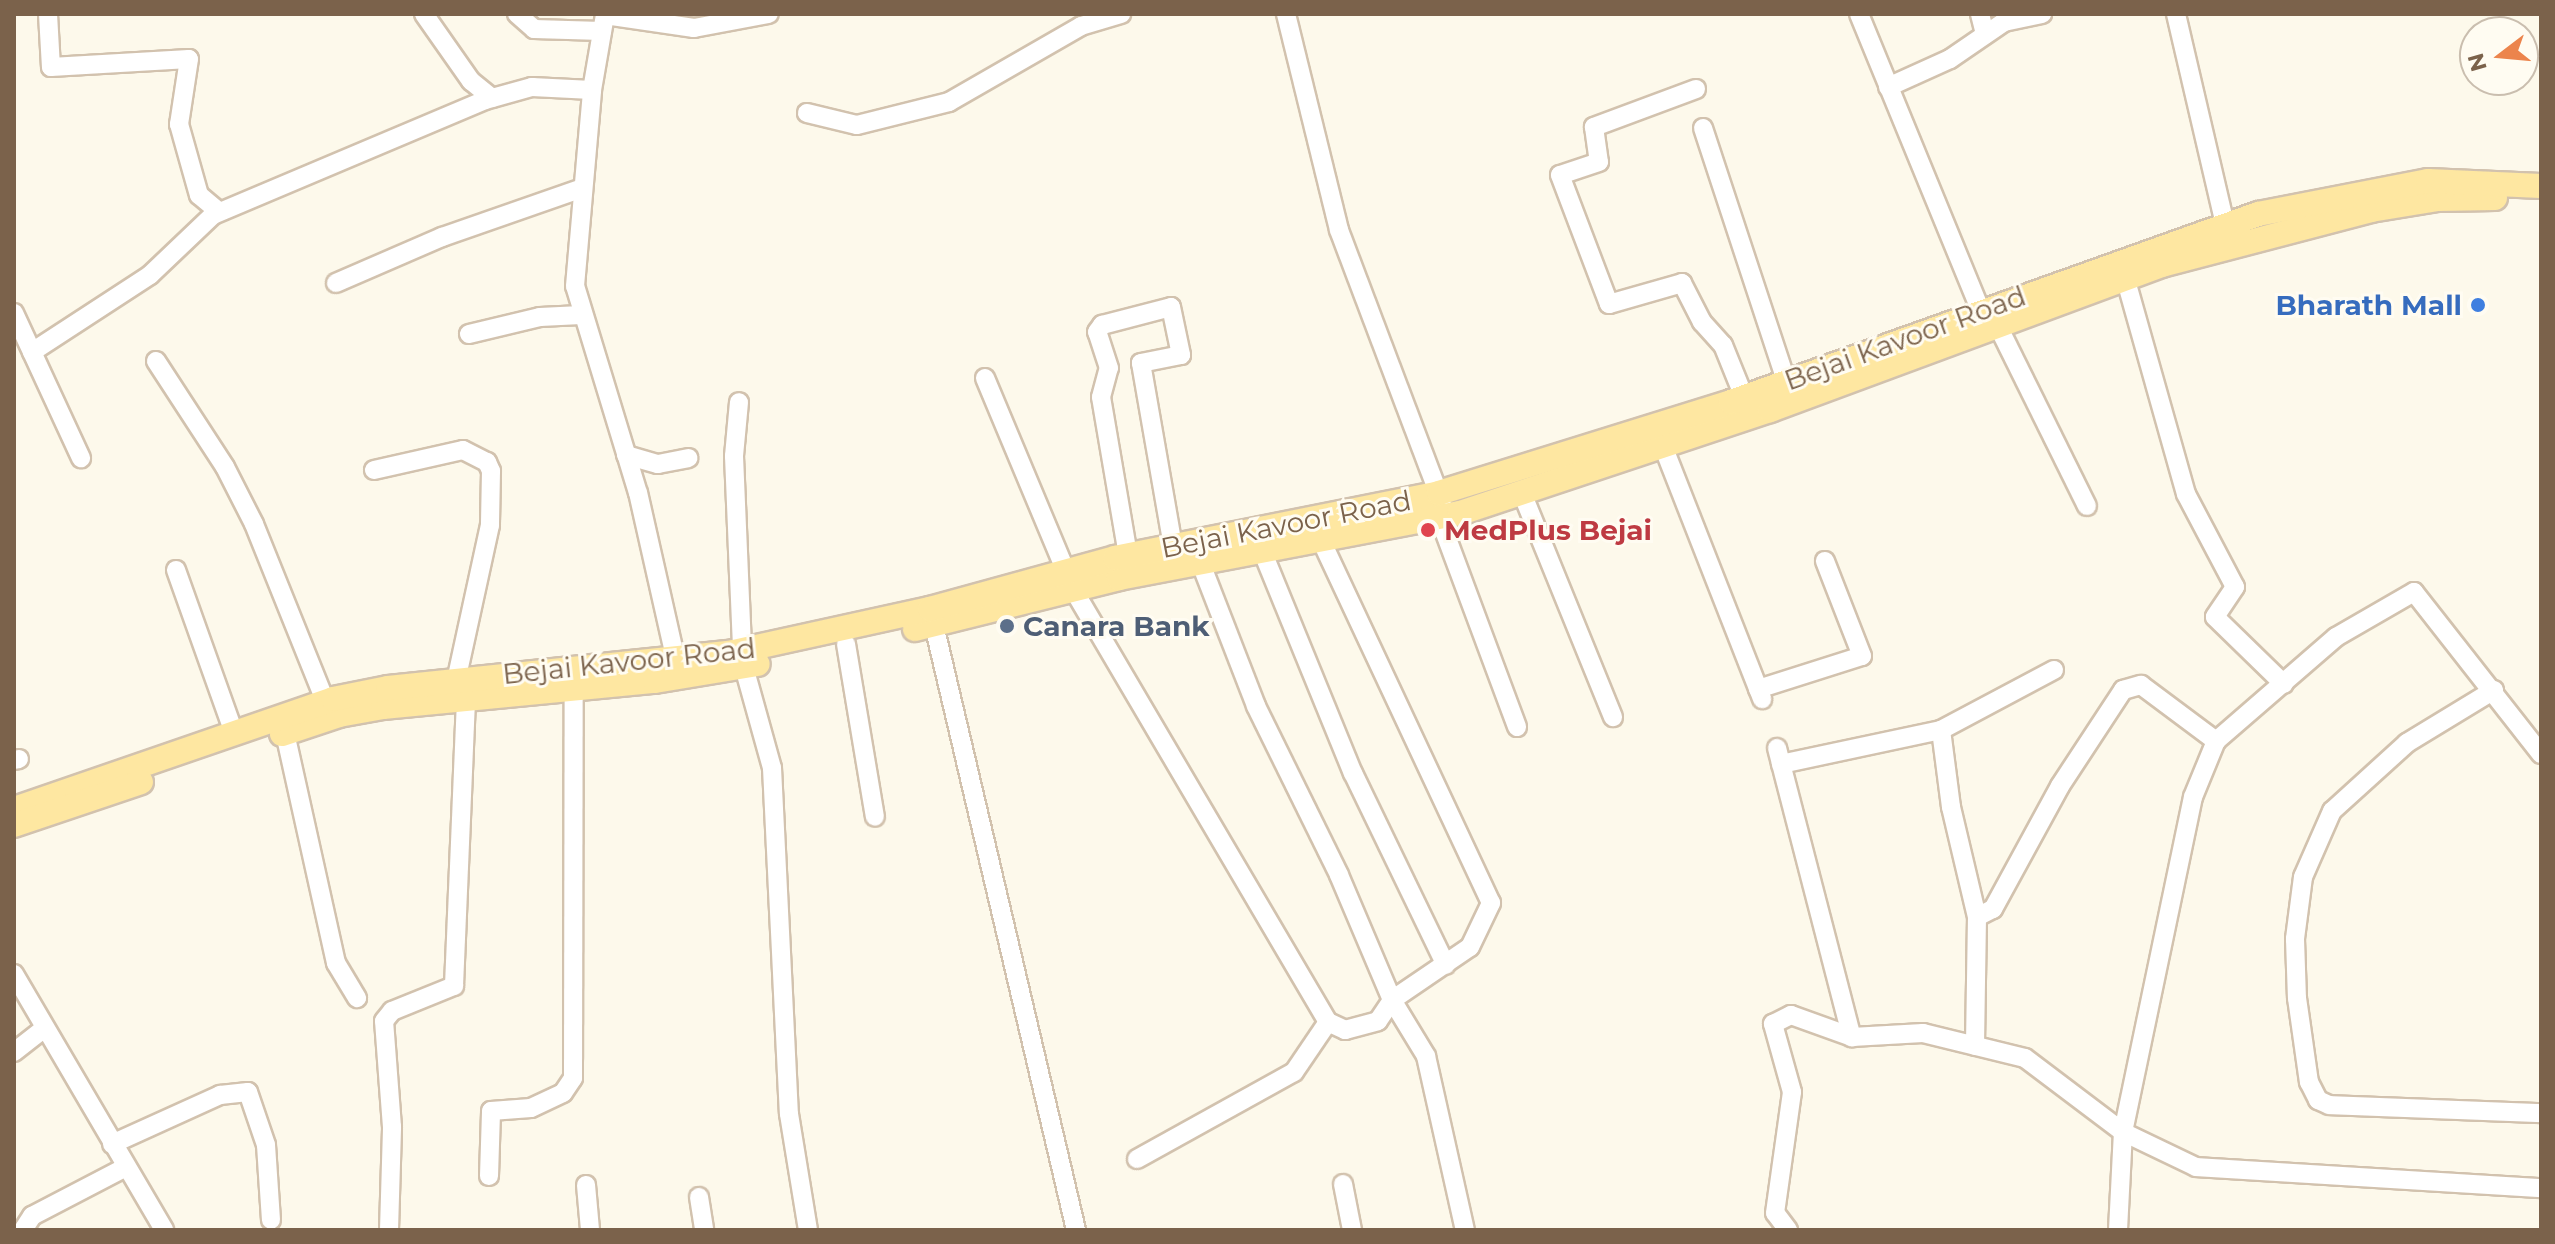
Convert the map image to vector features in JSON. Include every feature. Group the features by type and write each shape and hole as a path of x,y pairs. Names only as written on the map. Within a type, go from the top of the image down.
{"main road":[{"name":"Bejai Kavoor Road","path":"574,679 676,661 739,659 1067,575 1201,564 1322,542 1442,509 1786,381 2125,277 2326,197 2428,181 2541,186"},
{"name":"Bejai Kavoor Road","path":"14,809 325,701 574,679 846,644 934,625 1128,555 1442,509 1522,493 1663,446 1989,317 2227,235 2438,199 2541,201"},
{"name":"Bejai Kavoor Road","path":"14,825 339,715 461,690"}],"street":[{"path":"48,14 51,67 189,59 179,124 199,195 219,212"},
{"path":"424,14 471,81 492,98"},
{"path":"517,14 534,29 602,31"},
{"path":"676,661 626,455 581,315 574,256 592,90 605,15 694,28 769,14"},
{"path":"807,113 857,125 937,106 1081,26 1121,14"},
{"path":"1286,14 1339,230 1442,509 1517,727"},
{"path":"1859,14 1989,317 2087,506"},
{"path":"1980,14 1985,34"},
{"path":"1888,87 1950,59 2004,22 2042,14"},
{"path":"2176,14 2227,235"},
{"path":"32,352 150,275 219,212 492,98 532,87 592,90"},
{"path":"1696,89 1594,127 1599,162 1560,175 1609,304 1682,283 1702,322 1723,345 1744,397"},
{"path":"1703,128 1786,381"},
{"path":"336,283 442,237 580,189"},
{"path":"2125,277 2186,494 2235,587 2215,617 2284,684"},
{"path":"1109,368 1181,355 1172,308 1098,328 1109,368 1101,397 1128,555"},
{"path":"14,313 81,458"},
{"path":"469,334 559,314 581,315"},
{"path":"156,361 225,467 254,524 325,701"},
{"path":"1141,363 1173,546"},
{"path":"985,378 1067,575 1328,1022 1345,1030 1378,1021 1392,1000 1470,947 1491,903 1322,542"},
{"path":"739,402 734,456 742,647 739,659 772,768 789,1114 808,1230"},
{"path":"1663,446 1760,694 1862,656 1825,561"},
{"path":"374,470 463,450 487,462 491,471 490,525 461,690 454,986 392,1011 384,1021 392,1127 389,1230"},
{"path":"626,455 658,464 688,458"},
{"path":"1522,493 1613,717"},
{"path":"1263,553 1353,773 1446,965"},
{"path":"1201,564 1256,706 1339,875 1392,1000 1426,1056 1465,1230"},
{"path":"176,570 234,733"},
{"path":"2118,1230 2123,1132 2193,797 2216,741 2336,637 2414,592 2494,690 2541,754"},
{"path":"934,625 1076,1230"},
{"path":"846,644 875,817"},
{"path":"1852,1037 1779,756 1941,730 2054,670"},
{"path":"489,1176 491,1111 531,1108 563,1093 573,1078 574,679"},
{"path":"1977,917 1993,909 2060,786 2123,690 2141,685 2216,741"},
{"path":"2494,690 2407,743 2332,811 2303,877 2295,939 2297,998 2309,1082 2318,1100 2329,1105 2541,1113"},
{"path":"1941,730 1954,821 1977,917 1975,1046"},
{"path":"285,733 336,963 357,998"},
{"path":"14,974 164,1230"},
{"path":"1788,1230 1775,1213 1792,1092 1773,1024 1791,1015 1852,1037 1923,1033 2025,1058 2123,1132 2169,1157 2210,1170 2541,1188"},
{"path":"1137,1159 1294,1072 1328,1022"},
{"path":"14,1052 45,1028"},
{"path":"112,1144 220,1095 248,1092 266,1145 271,1220"},
{"path":"23,1230 32,1216 126,1167"},
{"path":"1343,1184 1352,1230"},
{"path":"586,1185 590,1230"},
{"path":"699,1197 704,1230"}],"place":[{"name":"Bharath Mall","path":"2478,305"},
{"name":"MedPlus Bejai","path":"1428,530"},
{"name":"Canara Bank","path":"1007,626"}]}
